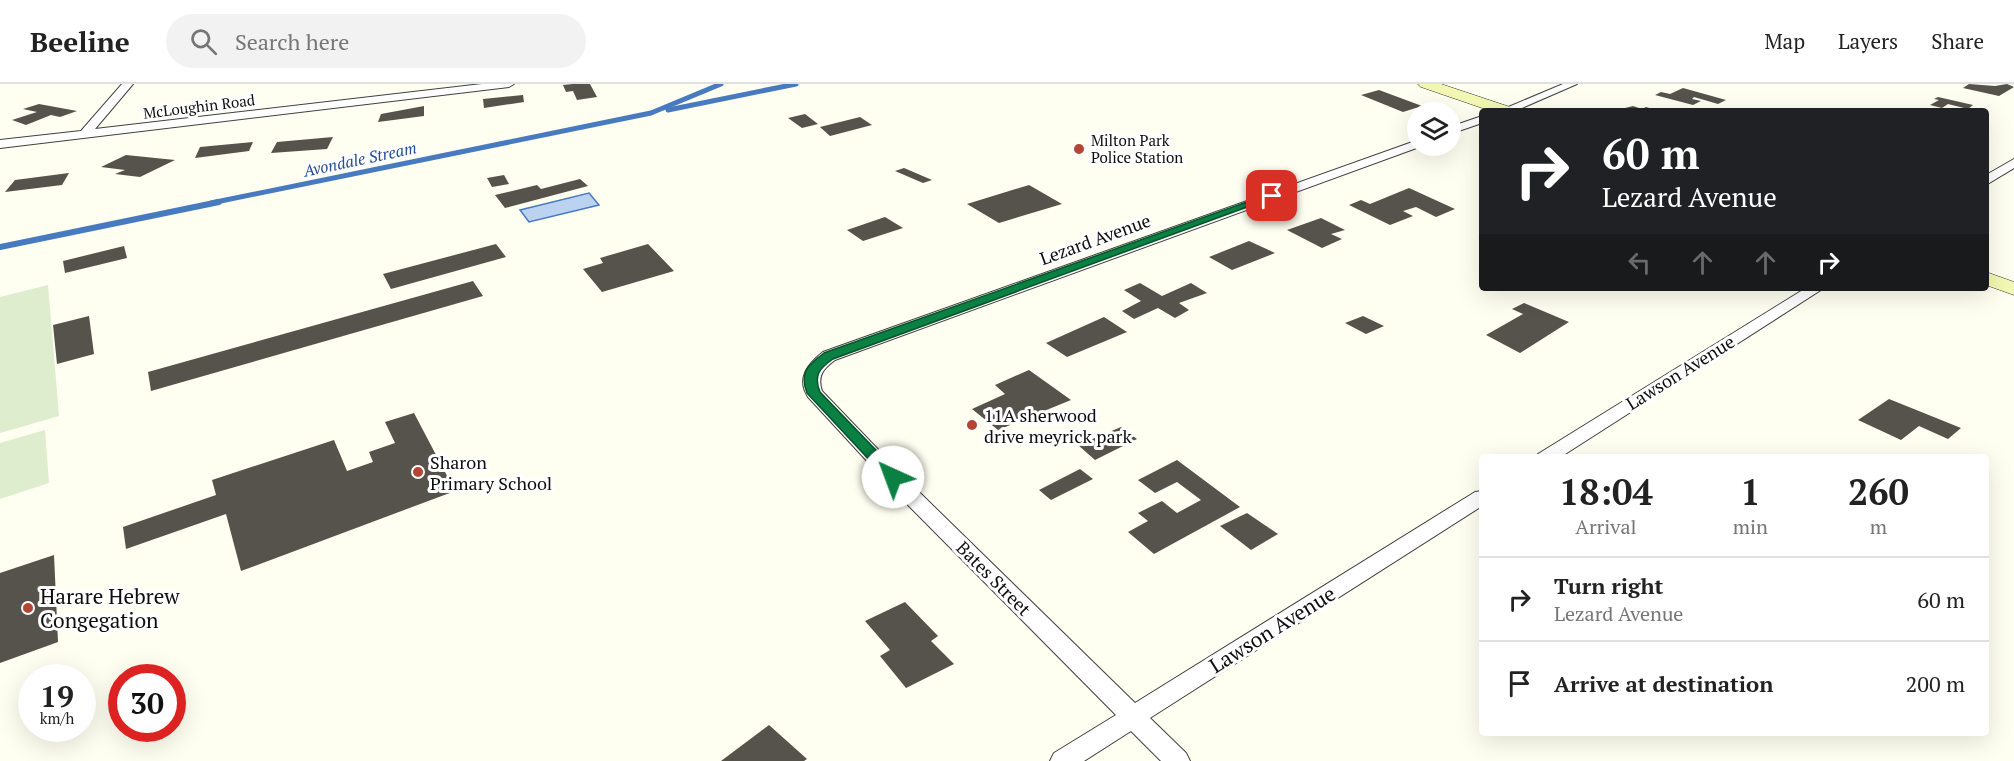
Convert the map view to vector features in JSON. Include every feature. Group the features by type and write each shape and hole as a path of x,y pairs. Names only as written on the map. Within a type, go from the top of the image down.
{"main road":[{"path":"1426,84 1497,108"},
{"path":"1989,279 2014,289"}],"street":[{"path":"85,134 128,84"},
{"name":"McLoughin Road","path":"0,144 428,89 509,84"},
{"path":"1513,108 1572,84"},
{"path":"1461,127 1479,120"},
{"name":"Lezard Avenue","path":"814,393 810,382 814,367 829,356 1407,147"},
{"path":"1989,179 2014,163"},
{"name":"Lawson Avenue","path":"1551,454 1811,291"},
{"name":"Bates Street","path":"814,393 909,494 1177,761"},
{"name":"Lawson Avenue","path":"1063,761 1479,499"}],"green space":[{"path":"48,285 59,416 0,433 0,297"},
{"path":"45,430 49,483 0,499 0,443"}],"water":[{"path":"589,193 599,205 529,222 520,210"}],"building":[{"path":"590,84 597,97 577,100 573,91 566,92 563,85"},
{"path":"1969,84 1995,86 2007,84 2014,87 1999,96 1963,88"},
{"path":"1683,88 1726,100 1718,104 1694,97 1692,99 1701,101 1693,105 1655,95 1661,92 1670,94"},
{"path":"1379,90 1411,102 1407,102 1407,111 1403,112 1361,95"},
{"path":"523,95 524,102 484,108 483,99"},
{"path":"1938,97 1973,105 1964,108 1948,104 1942,108 1930,105 1939,100 1934,99"},
{"path":"39,104 77,111 60,117 51,115 26,125 12,120 37,112 23,109"},
{"path":"424,106 424,116 378,122 381,114"},
{"path":"805,114 818,124 802,128 788,118"},
{"path":"860,117 872,125 830,136 820,127"},
{"path":"333,137 327,149 271,153 277,142"},
{"path":"253,142 249,151 195,158 200,147"},
{"path":"126,155 175,160 140,177 115,174 125,170 101,167"},
{"path":"904,168 932,180 923,183 895,171"},
{"path":"69,173 62,185 5,192 15,180"},
{"path":"504,175 509,184 492,187 487,178"},
{"path":"580,179 588,186 505,208 495,195 537,185 541,189"},
{"path":"1029,185 1062,204 999,223 967,204"},
{"path":"1409,188 1455,209 1436,217 1416,207 1403,211 1413,216 1390,225 1349,205 1361,200 1370,204"},
{"path":"885,217 903,228 863,241 847,230"},
{"path":"1321,218 1345,230 1331,234 1342,239 1322,248 1287,230"},
{"path":"1249,241 1275,253 1232,270 1209,257"},
{"path":"496,244 506,257 391,289 383,274"},
{"path":"648,244 674,271 602,292 583,269 603,263 600,258"},
{"path":"124,246 127,258 65,273 63,261"},
{"path":"473,281 483,296 151,391 148,372"},
{"path":"1140,283 1162,296 1191,283 1207,293 1179,303 1189,310 1175,318 1158,308 1134,319 1122,311 1141,301 1124,290"},
{"path":"1524,303 1569,322 1520,353 1486,335 1523,314 1512,309"},
{"path":"89,316 94,354 57,364 53,325"},
{"path":"1363,316 1384,326 1366,334 1345,323"},
{"path":"1104,317 1127,332 1067,357 1046,343"},
{"path":"1029,370 1071,400 998,430 972,409 1005,394 995,385"},
{"path":"1889,399 1961,428 1948,439 1919,426 1901,440 1858,420"},
{"path":"414,413 455,491 241,571 226,514 126,549 123,527 216,495 212,480 334,440 347,471 373,462 369,452 395,443 385,422"},
{"path":"1121,427 1137,439 1095,460 1078,445"},
{"path":"1177,460 1240,507 1154,554 1128,532 1148,521 1138,513 1162,501 1177,513 1201,500 1177,482 1155,493 1138,480"},
{"path":"1080,469 1093,479 1051,500 1039,490"},
{"path":"1247,513 1278,534 1251,550 1220,526"},
{"name":"Harare Hebrew Congegation","path":"54,555 58,642 0,663 0,573"},
{"path":"905,602 938,636 931,641 954,664 906,688 880,656 890,650 865,621"},
{"path":"769,725 807,759 804,761 721,761"}],"waterway":[{"name":"Avondale Stream","path":"211,203 651,113 721,84"},
{"path":"668,110 796,84"},
{"name":"Avondale Stream","path":"0,247 219,202"}],"place":[{"name":"Milton Park Police Station","path":"1079,149"},
{"name":"11A sherwood drive meyrick park","path":"972,425"},
{"name":"Sharon Primary School","path":"418,472"},
{"name":"Harare Hebrew Congegation","path":"28,608"}],"route":[{"path":"893,477 814,393 810,382 814,367 829,356 1272,196"}]}
